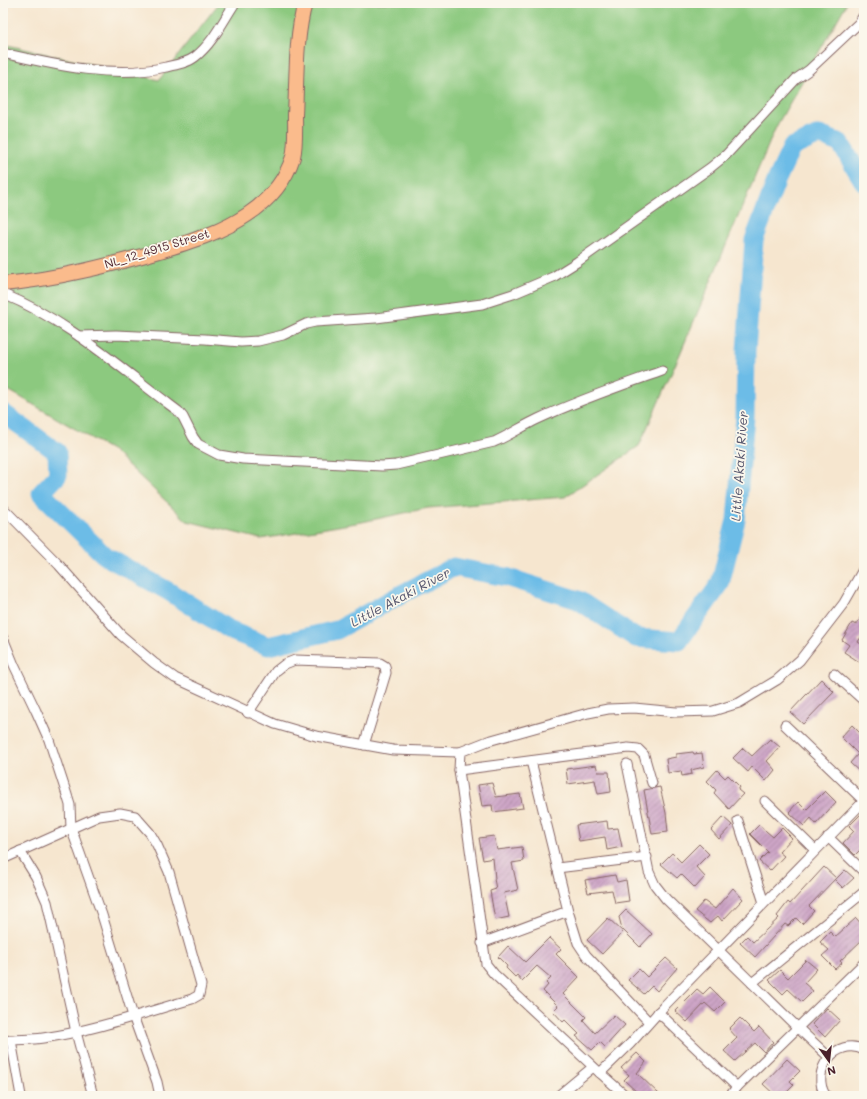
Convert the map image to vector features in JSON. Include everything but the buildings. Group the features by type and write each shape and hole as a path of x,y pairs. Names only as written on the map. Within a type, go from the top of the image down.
{"main road":[{"name":"NL_12_4915 Street","path":"3,278 90,262 142,250 176,240 226,221 244,210 271,187 279,175 289,145 293,36 299,3"},
{"name":"NL_12_4915 Street","path":"3,284 83,271 146,255 188,242 231,224 247,215 265,201 278,188 293,155 297,55 300,23 305,3"}],"street":[{"path":"3,53 49,64 110,71 154,70 179,64 195,57 213,38 235,3"},
{"path":"79,336 131,336 241,342 283,335 306,324 376,318 482,304 513,294 553,277 577,262 710,168 726,155 796,79 809,70 859,23 864,15"},
{"path":"3,294 36,309 79,336 178,411 198,444 219,455 242,459 375,466 396,465 494,442 536,420 582,400 662,371"},
{"path":"3,508 58,565 121,635 154,663 175,678 248,713 275,724 316,736 400,750 460,752 488,741 588,713 608,709 634,708 676,712 712,711 739,703 777,680 800,660 844,602 864,568"},
{"path":"3,638 49,740 70,806 71,828 102,915 133,1016 157,1082 160,1096"},
{"path":"248,713 276,671 285,664 296,660 380,663 385,666 386,673 364,745"},
{"path":"834,674 864,701"},
{"path":"600,1073 630,1044 658,1012 864,801 785,725"},
{"path":"459,770 628,748 638,749 644,755 652,783"},
{"path":"460,752 459,770 486,964 494,974 626,1096"},
{"path":"531,761 568,911 578,943 649,1022"},
{"path":"627,764 649,872 655,886 666,899 829,1057"},
{"path":"766,801 815,850"},
{"path":"3,859 99,816 120,813 135,816 158,845 169,872 200,985 199,995 192,1000 76,1032 42,1038 7,1041 21,1096"},
{"path":"738,821 764,903"},
{"path":"828,837 864,872"},
{"path":"20,851 36,877 47,902 76,1032 93,1096"},
{"path":"557,868 647,857"},
{"path":"752,983 864,892"},
{"path":"482,943 568,911"},
{"path":"730,1096 737,1087 864,962"},
{"path":"658,1012 737,1087"},
{"path":"826,1096 820,1079 822,1067 829,1057 839,1050 850,1047 864,1050"},
{"path":"558,1096 593,1067"}],"green space":[{"path":"219,3 847,3 776,127 680,354 639,446 565,497 428,508 362,522 261,539 187,521 113,451 3,387 3,44 159,80"}],"waterway":[{"name":"Little Akaki River","path":"3,413 57,452 58,475 41,493 105,556 168,591 231,631 268,646 337,630 454,567 506,577 578,600 636,638 679,641 720,584 736,520 745,417 746,351 754,240 777,179 792,147 819,135 840,143 864,182"}]}
